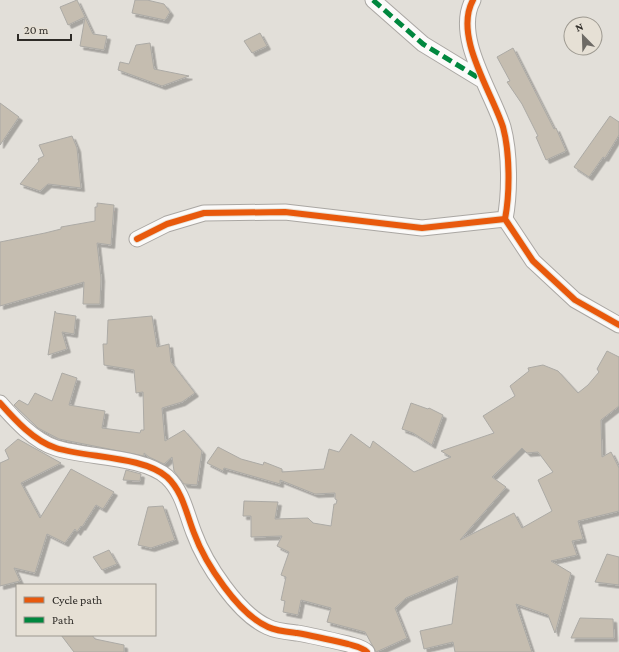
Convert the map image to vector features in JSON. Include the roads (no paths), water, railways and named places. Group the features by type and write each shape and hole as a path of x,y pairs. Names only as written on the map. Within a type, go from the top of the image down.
{"street":[{"path":"373,0 424,44 482,80"},
{"path":"473,0 467,15 467,29 482,80 503,127 507,159 507,206 505,219 534,261 575,300 619,325"},
{"path":"137,239 167,224 204,213 285,212 422,228 505,219"},
{"path":"0,403 36,437 55,448 147,466 165,475 179,490 194,534 206,560 218,579 247,612 268,627 326,639 357,647 367,652"}]}
